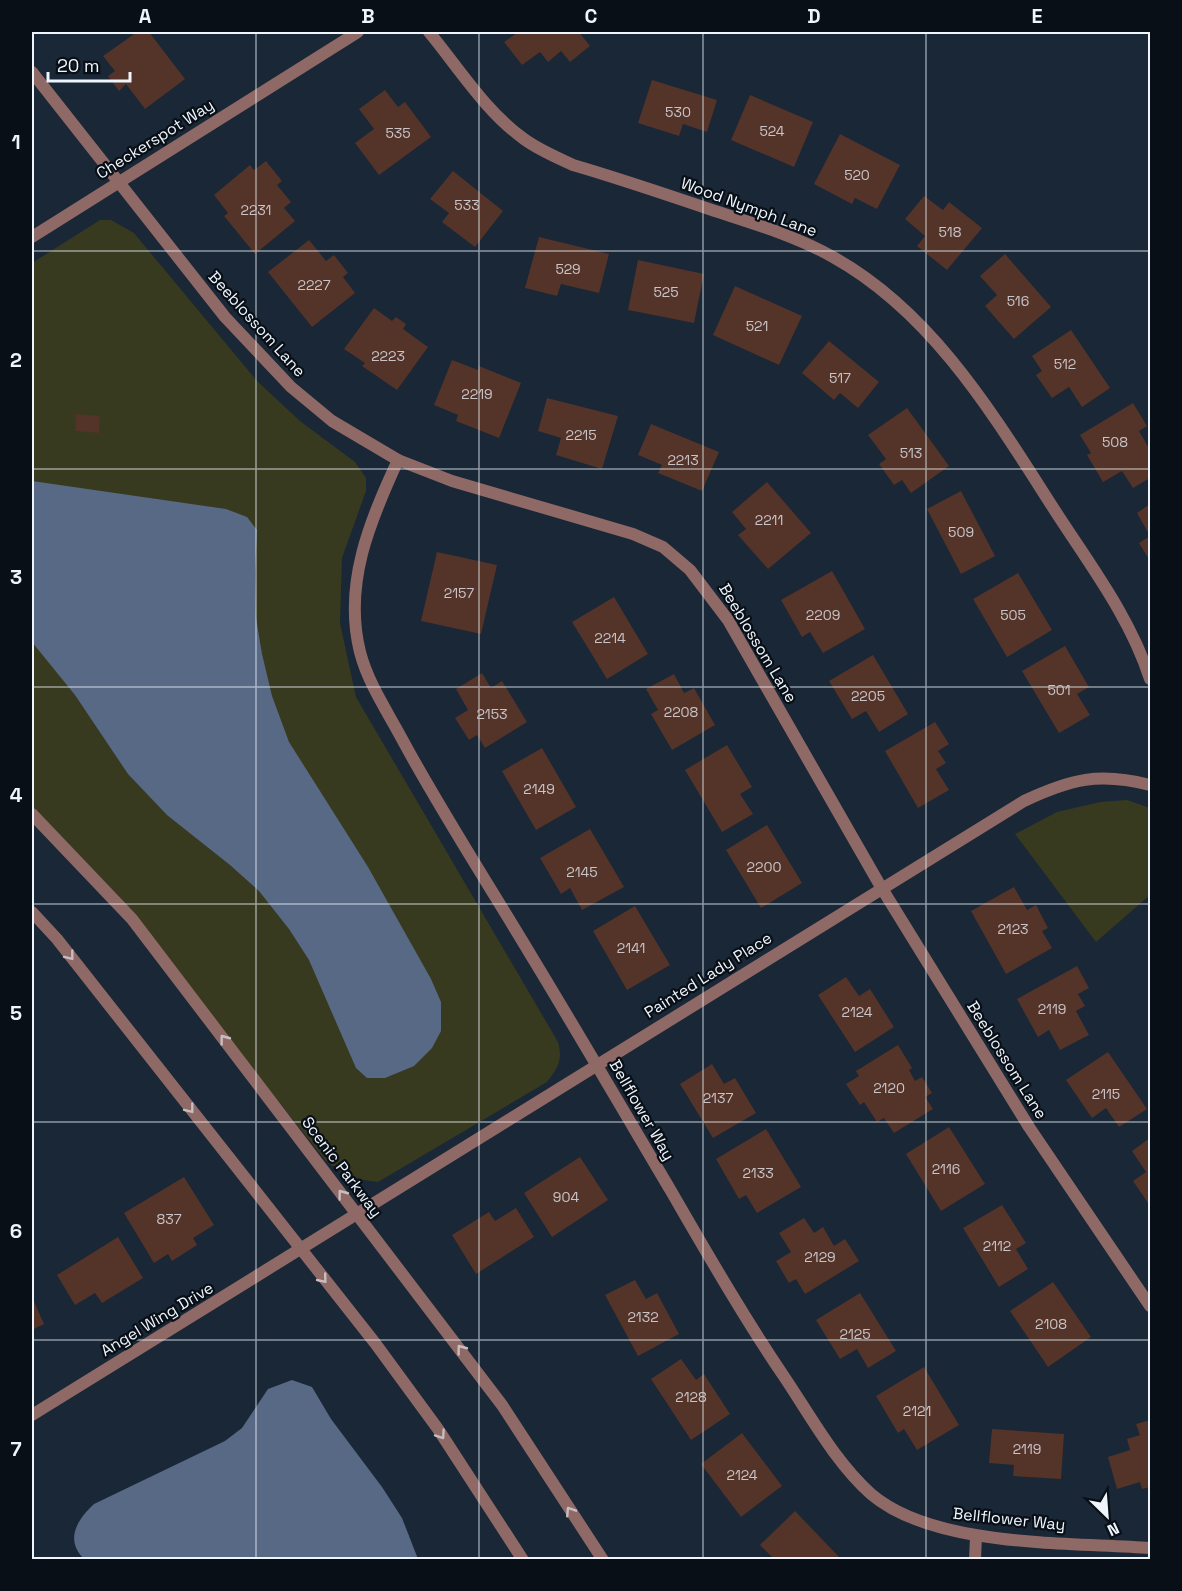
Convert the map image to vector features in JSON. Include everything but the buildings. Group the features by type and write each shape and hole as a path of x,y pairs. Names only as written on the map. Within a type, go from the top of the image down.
{"street":[{"name":"Checkerspot Way","path":"32,237 358,32"},
{"name":"Wood Nymph Lane","path":"429,32 495,112 523,138 547,153 573,165 789,236 834,257 875,285 919,324 958,367 991,410 1111,599 1142,653 1150,679"},
{"name":"Beeblossom Lane","path":"32,72 225,317 260,356 332,421 398,460 452,482 633,534 663,547 690,570 728,620 881,887 1029,1127 1150,1306"},
{"name":"Bellflower Way","path":"398,460 373,516 361,551 356,587 356,622 360,652 370,679 413,758 597,1064 750,1328 842,1462 872,1494 903,1515 938,1528 976,1536 1150,1548"},
{"name":"Painted Lady Place","path":"300,1251 881,887 1024,801 1056,786 1089,777 1122,778 1150,784"},
{"name":"Scenic Parkway","path":"32,814 132,918 502,1405 603,1560"},
{"path":"32,912 57,939 300,1251 375,1343 438,1429 523,1560"},
{"name":"Angel Wing Drive","path":"32,1415 300,1251"},
{"path":"975,1560 976,1536"}],"green space":[{"path":"100,220 111,220 134,233 257,381 300,421 355,462 366,478 366,491 342,558 340,623 356,697 558,1042 560,1054 558,1063 547,1082 378,1182 350,1176 325,1160 102,880 32,806 32,263"},
{"path":"1127,800 1150,808 1150,895 1096,942 1015,834 1057,812 1100,802"}],"water":[{"path":"32,481 226,509 247,517 257,530 256,618 272,696 289,742 368,867 431,979 441,1002 441,1031 432,1048 414,1066 385,1078 367,1078 356,1068 309,960 289,929 259,891 167,815 128,774 75,695 32,642"},
{"path":"292,1380 312,1387 331,1419 382,1487 402,1518 418,1559 85,1560 79,1553 75,1545 75,1530 82,1517 94,1504 225,1441 242,1428 268,1389"}]}
